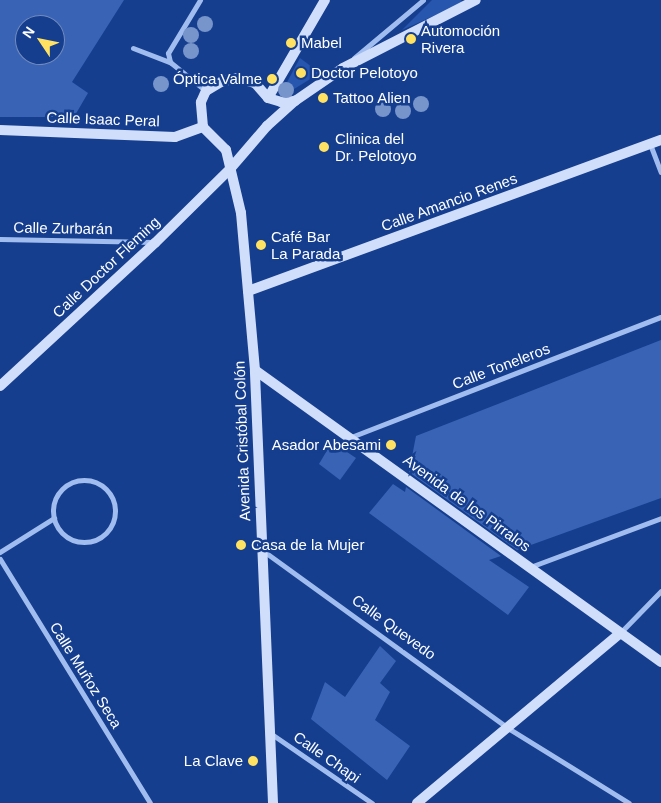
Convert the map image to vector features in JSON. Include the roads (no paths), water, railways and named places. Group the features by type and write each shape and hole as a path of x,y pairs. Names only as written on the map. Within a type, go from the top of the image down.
{"main road":[{"path":"268,98 325,0"},
{"name":"Calle Doctor Fleming","path":"0,386 155,242 230,169 266,126 295,101 343,68 476,0"},
{"path":"203,127 201,102 206,91 222,82 238,78 255,83 268,98 281,102 295,101"},
{"name":"Calle Isaac Peral","path":"0,130 175,137 203,127"},
{"name":"Avenida Cristóbal Colón","path":"203,127 226,150 242,213 255,370 268,731 273,803"},
{"name":"Calle Amancio Renes","path":"248,291 661,140"},
{"name":"Avenida de los Pirralos","path":"255,370 619,634 661,662"},
{"path":"417,803 619,634"}],"street":[{"path":"170,62 168,53 200,0"},
{"path":"343,68 423,0"},
{"path":"134,48 170,62 206,91"},
{"path":"650,144 661,172"},
{"name":"Calle Zurbarán","path":"0,239 155,242"},
{"name":"Calle Toneleros","path":"351,438 661,318"},
{"path":"85,480 98,483 109,491 115,504 115,518 109,530 98,539 84,542 71,539 60,530 54,518 54,504 60,492 71,483 85,480"},
{"path":"0,552 54,518"},
{"path":"529,567 661,518"},
{"name":"Calle Quevedo","path":"262,550 508,728 630,803"},
{"name":"Calle Muñoz Seca","path":"0,559 150,803"},
{"path":"619,634 661,591"},
{"name":"Calle Chapi","path":"268,731 372,803"}],"place":[{"name":"Automoción Rivera","path":"411,39"},
{"name":"Mabel","path":"291,43"},
{"name":"Doctor Pelotoyo","path":"301,73"},
{"name":"Óptica Valme","path":"272,79"},
{"name":"Tattoo Alien","path":"323,98"},
{"name":"Clinica del Dr. Pelotoyo","path":"324,147"},
{"name":"Café Bar La Parada","path":"261,245"},
{"name":"Asador Abesami","path":"391,445"},
{"name":"Casa de la Mujer","path":"241,545"},
{"name":"La Clave","path":"253,761"}]}
